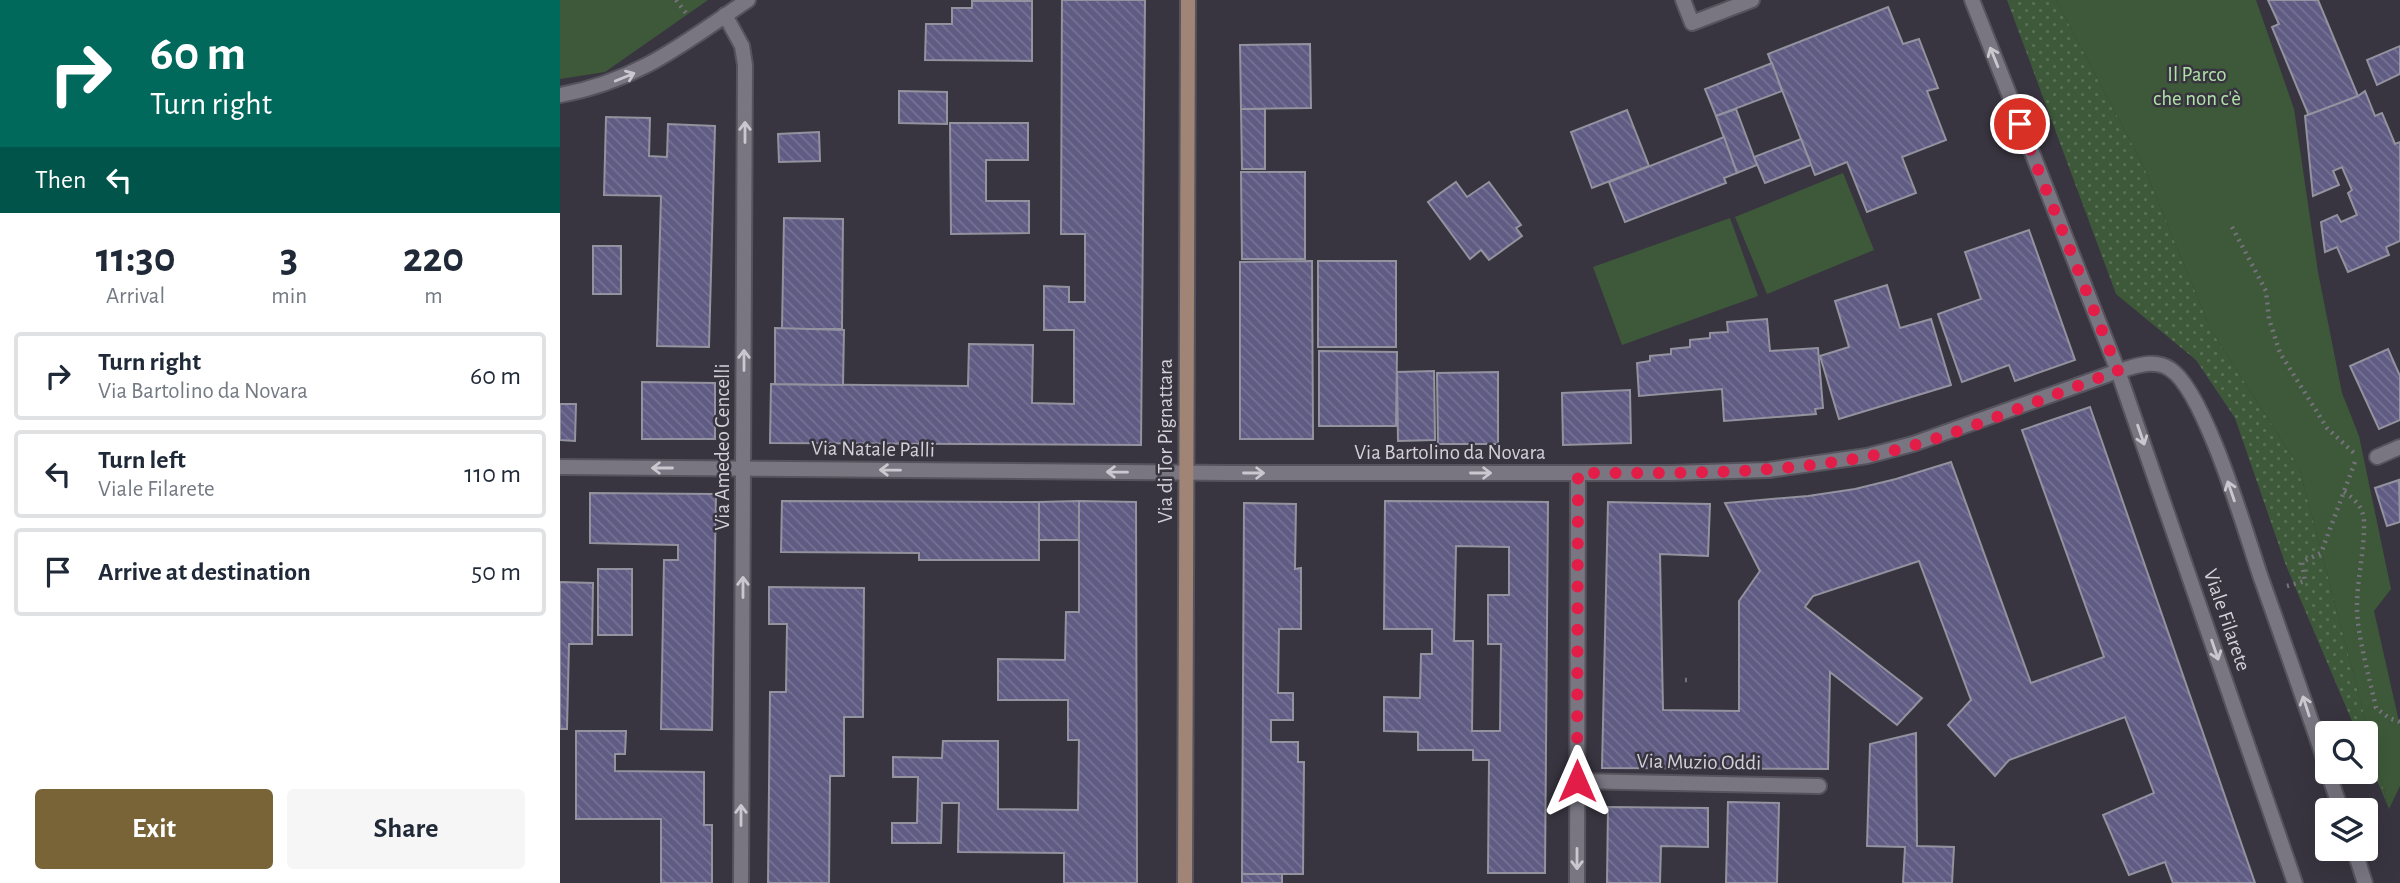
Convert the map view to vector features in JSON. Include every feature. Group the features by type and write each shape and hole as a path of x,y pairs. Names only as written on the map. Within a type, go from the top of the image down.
{"main road":[{"name":"Via di Tor Pignattara","path":"1185,883 1188,0"}],"street":[{"path":"560,95 592,88 635,73 748,0"},
{"path":"1683,0 1692,23 1752,0"},
{"name":"Viale Filarete","path":"1972,0 2118,371 2295,883"},
{"name":"Via Amedeo Cencelli","path":"725,15 742,46 745,65 741,883"},
{"path":"2118,371 2151,363 2167,367 2174,372 2197,403 2228,482 2315,733"},
{"name":"Via Bartolino da Novara","path":"1186,472 1578,473 1768,470 1867,456 1961,429 2118,371"},
{"path":"2377,457 2400,447"},
{"name":"Via Natale Palli","path":"560,467 1186,472"},
{"path":"1577,883 1578,473"},
{"name":"Via Muzio Oddi","path":"1577,781 1819,786"},
{"path":"2358,861 2365,883"}],"path":[{"path":"676,0 691,19"},
{"path":"2232,227 2266,292 2269,319 2280,353 2327,428 2357,456 2321,553 2302,562 2305,581"},
{"path":"2344,492 2354,498 2364,520 2357,583 2357,611 2376,708 2400,722"}],"green space":[{"path":"560,0 708,0 605,72 560,79"},
{"path":"2007,0 2056,0 2143,165 2211,330 2299,467 2366,721 2352,721 2285,563 2235,418 2196,360 2116,294"},
{"name":"Il Parco che non c'è","path":"2056,0 2256,0 2294,109 2318,272 2342,393 2359,436 2391,589 2374,611 2400,726 2400,786 2389,809 2378,767 2378,721 2366,721 2299,467 2211,330 2143,165"},
{"path":"1843,173 1874,250 1767,294 1735,217"},
{"path":"1730,218 1758,296 1622,345 1593,267"},
{"path":"2378,767 2389,809 2378,783"}],"building":[{"path":"1062,0 1145,0 1141,445 770,443 771,384 968,386 969,344 1033,345 1032,403 1074,404 1074,330 1044,330 1044,286 1069,287 1069,302 1085,302 1085,234 1061,234"},
{"path":"2268,0 2318,0 2358,96 2309,116 2272,27 2279,24"},
{"path":"972,1 1032,1 1032,61 925,60 926,24 952,24 952,8 972,8"},
{"path":"1888,7 1903,44 1919,39 1938,88 1927,91 1946,140 1902,157 1916,193 1867,212 1847,162 1815,175 1768,54"},
{"path":"1310,44 1311,108 1241,109 1240,45"},
{"path":"2400,46 2400,74 2377,85 2367,60"},
{"path":"1772,63 1782,91 1716,116 1705,89"},
{"path":"899,91 947,92 947,124 899,123"},
{"path":"2365,91 2375,116 2382,113 2395,144 2400,142 2400,241 2386,247 2389,255 2348,272 2337,247 2325,252 2321,222 2337,215 2341,222 2357,215 2348,193 2352,190 2342,167 2333,171 2339,185 2313,196 2305,116"},
{"path":"1241,109 1265,109 1265,169 1242,169"},
{"path":"1736,109 1757,165 1737,173 1716,116"},
{"path":"1627,110 1649,166 1592,188 1571,132"},
{"path":"606,117 650,118 649,156 667,157 668,124 715,126 709,347 657,346 661,196 604,195"},
{"path":"950,123 1028,123 1028,160 986,160 986,201 1029,201 1029,233 951,234"},
{"path":"819,132 820,161 779,162 778,134"},
{"path":"1724,137 1737,173 1724,178 1726,183 1625,222 1609,182"},
{"path":"1801,139 1811,165 1765,183 1754,157"},
{"path":"1241,172 1305,172 1305,259 1242,259"},
{"path":"1456,182 1467,197 1489,182 1521,225 1516,228 1522,236 1489,260 1481,250 1470,259 1428,202"},
{"path":"784,218 843,219 842,329 782,329"},
{"path":"2029,230 2075,360 2015,381 2009,365 1962,382 1938,314 1981,299 1965,252"},
{"path":"593,246 621,246 621,294 593,294"},
{"path":"1312,261 1313,439 1240,439 1240,262"},
{"path":"1318,261 1396,261 1396,347 1318,347"},
{"path":"1887,285 1900,328 1931,319 1951,385 1839,419 1820,356 1849,347 1835,301"},
{"path":"1767,319 1770,351 1818,348 1823,408 1815,409 1816,414 1724,421 1722,389 1639,396 1637,363 1650,361 1650,356 1671,354 1671,349 1690,347 1690,340 1710,338 1710,333 1728,332 1727,322"},
{"path":"775,328 844,330 843,385 775,384"},
{"path":"2388,349 2400,376 2400,420 2379,429 2350,366"},
{"path":"1319,351 1397,352 1396,426 1319,426"},
{"path":"1434,371 1435,440 1398,441 1397,372"},
{"path":"1498,372 1498,444 1438,444 1437,373"},
{"path":"642,382 715,383 715,439 642,439"},
{"path":"1630,390 1631,443 1563,445 1562,393"},
{"path":"560,404 576,404 575,441 560,440"},
{"path":"2090,407 2255,883 2173,883 2165,862 2129,875 2103,815 2154,793 2125,717 2009,760 1995,776 1948,725 1971,700 1919,561 1813,596 1805,607 1922,698 1897,725 1830,672 1828,769 1602,768 1608,502 1710,504 1708,556 1660,554 1663,710 1739,711 1739,601 1760,571 1725,503 1855,489 1951,462 2031,683 2104,657 2022,430"},
{"path":"2399,480 2400,522 2387,526 2375,488"},
{"path":"590,493 716,494 712,730 661,729 664,560 678,560 678,545 590,543"},
{"path":"782,501 1039,502 1039,560 919,560 919,553 781,552"},
{"path":"1079,501 1136,502 1137,883 1064,883 1064,853 958,852 959,803 942,803 941,843 892,843 892,823 917,823 918,777 893,777 893,757 942,758 943,741 998,741 998,809 1078,810 1079,740 1068,740 1068,700 998,700 998,659 1065,660 1066,612 1079,612"},
{"path":"1079,501 1079,540 1039,540 1039,502"},
{"path":"1385,501 1548,502 1545,873 1488,873 1489,760 1473,760 1473,750 1418,750 1418,732 1384,731 1384,697 1420,698 1421,654 1432,654 1432,629 1384,629","holes":["1456,546 1509,547 1509,595 1488,595 1488,644 1501,644 1500,731 1472,731 1473,641 1454,641"]},
{"path":"1244,503 1296,504 1295,569 1301,568 1301,629 1279,629 1278,693 1293,693 1293,720 1271,720 1271,742 1298,742 1298,762 1304,762 1303,874 1242,874"},
{"path":"598,569 632,569 632,635 598,635"},
{"path":"560,582 593,583 592,644 569,644 567,729 560,729"},
{"path":"769,587 864,588 863,717 844,717 844,776 830,776 829,883 768,883 770,692 786,692 787,624 769,624"},
{"path":"576,731 626,731 625,754 615,754 615,771 704,772 704,825 712,825 712,883 661,883 661,819 576,819"},
{"path":"1916,733 1917,846 1954,847 1952,883 1903,883 1905,847 1867,846 1870,744"},
{"path":"1728,802 1779,803 1777,883 1726,883"},
{"path":"1608,807 1708,808 1708,847 1661,846 1660,883 1607,883"},
{"path":"1242,874 1282,874 1282,883 1242,883"}],"route":[{"path":"1577,781 1578,473 1768,470 1867,456 1961,429 2118,371 2020,124"}]}
